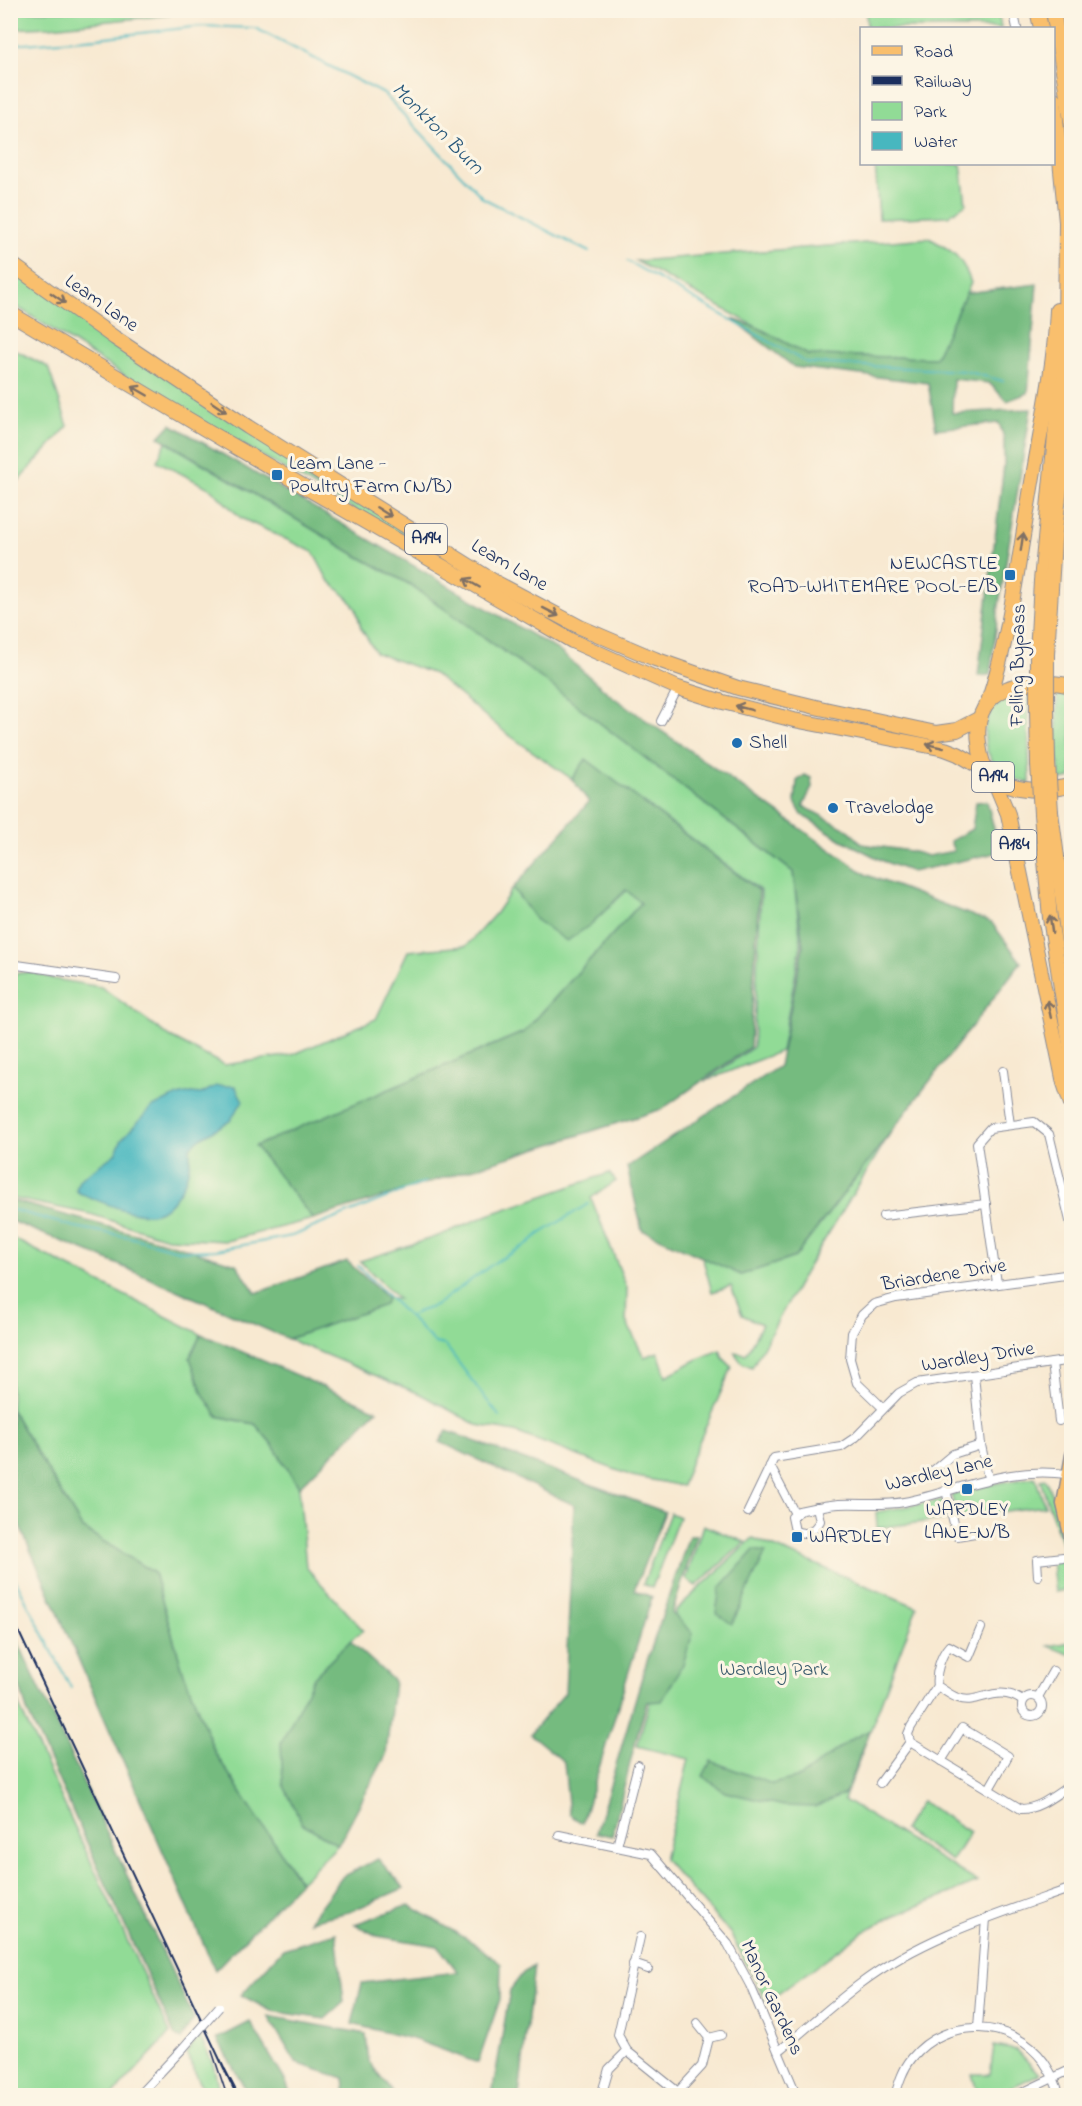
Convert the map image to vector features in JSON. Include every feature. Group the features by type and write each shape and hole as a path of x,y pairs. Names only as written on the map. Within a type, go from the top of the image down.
{"highway":[{"path":"1037,10 1041,27"},
{"path":"1053,10 1071,126"},
{"name":"A184","path":"988,702 1004,650 1052,359 1058,286 1060,164 1055,118"},
{"name":"Felling Bypass","path":"1060,164 1066,222 1065,333 1041,581 1042,709 1047,880 1064,969 1071,1058"},
{"name":"Leam Lane","path":"10,263 115,338 248,426 495,582 580,627 655,659 738,688 831,711 936,733 957,730 980,718"},
{"name":"Leam Lane","path":"10,313 225,441 572,641 678,688 794,720 945,748 990,774"},
{"name":"Felling Bypass","path":"1042,654 1071,383"},
{"path":"988,702 1002,691 1023,684 1042,681 1071,686"},
{"name":"A194","path":"988,702 980,718 979,746 990,774 1005,784 1026,789 1071,785"},
{"name":"A184","path":"990,774 1008,814 1071,1107"},
{"name":"Felling Bypass","path":"1046,813 1057,869 1069,955 1064,969"}],"main road":[{"path":"1071,1455 1063,1504 1071,1543"}],"street":[{"path":"1013,10 1017,27"},
{"path":"661,721 678,688"},
{"path":"10,964 116,979"},
{"path":"1003,1071 1010,1125"},
{"path":"997,1283 977,1143 990,1128 1034,1122 1049,1134 1071,1229"},
{"path":"884,1216 986,1204"},
{"name":"Briardene Drive","path":"882,1408 857,1383 850,1359 852,1333 862,1315 874,1304 896,1298 1071,1274"},
{"name":"Wardley Drive","path":"770,1466 774,1458 841,1446 856,1437 899,1393 917,1383 1065,1361 1071,1352"},
{"path":"1052,1363 1059,1421"},
{"path":"974,1375 981,1444 988,1478"},
{"path":"928,1475 952,1454 981,1444"},
{"path":"770,1466 794,1512 801,1510"},
{"path":"748,1512 770,1466"},
{"name":"Wardley Lane","path":"801,1510 839,1504 871,1505 903,1502 988,1478 1028,1472 1067,1474"},
{"path":"946,1490 957,1536 975,1533"},
{"path":"801,1510 792,1517 792,1524 795,1531 804,1534 813,1531 820,1521 817,1507"},
{"path":"1038,1576 1037,1560 1071,1556"},
{"path":"981,1628 969,1657 949,1646 943,1653 936,1680 937,1686 911,1727 908,1734 910,1742 1021,1809 1030,1809 1041,1804 1071,1784"},
{"path":"1038,1697 1053,1671"},
{"path":"937,1686 958,1698 966,1699 1003,1693 1012,1694 1023,1701"},
{"path":"1030,1696 1038,1697 1041,1700 1041,1712 1034,1716 1027,1715 1024,1712 1023,1701 1030,1696"},
{"path":"941,1761 962,1728 1008,1756 988,1789"},
{"path":"880,1783 910,1742"},
{"path":"616,1846 638,1765"},
{"name":"Manor Gardens","path":"559,1835 651,1854 729,1944 750,1985 797,2096"},
{"path":"779,2051 860,1983 902,1957 986,1918 1071,1888"},
{"path":"978,2028 986,1918"},
{"path":"640,1937 618,2035 627,2051 679,2093 702,2066 709,2038"},
{"path":"633,1964 648,1969"},
{"path":"138,2096 219,2007"},
{"path":"697,2024 709,2038"},
{"path":"895,2096 901,2074 913,2056 939,2036 967,2028 990,2028 1014,2036 1036,2052 1053,2077 1059,2096"},
{"path":"709,2038 721,2035"},
{"path":"601,2096 609,2069 627,2051"},
{"path":"1015,2096 1071,2069"}],"green space":[{"path":"169,10 170,15 11,29 11,11"},
{"path":"866,11 998,11 1001,27 867,27"},
{"path":"875,165 961,165 966,204 948,216 879,219"},
{"path":"929,238 956,255 964,266 971,283 935,358 808,355 636,261"},
{"path":"10,269 483,580 480,583 128,378 11,303"},
{"path":"1037,284 1028,393 1007,401 989,383 953,379 952,413 1031,409 990,675 978,676 1004,465 1004,438 999,423 936,429 928,383 794,367 732,319 759,328 808,355 935,358 966,293"},
{"path":"11,348 48,367 68,426 11,489"},
{"path":"171,424 558,650 613,697 867,875 992,923 1021,962 795,1257 741,1275 642,1230 627,1167 779,1066 803,946 793,872 548,683 411,585 354,554 159,437"},
{"path":"166,442 354,554 411,585 548,683 793,872 801,945 781,1051 705,1081 753,1047 761,891 587,760 572,779 506,733 434,674 376,653 361,628 356,609 349,599 328,580 313,552 241,518 211,489 157,461"},
{"path":"1057,690 1072,693 1071,778 1060,780 1057,743"},
{"path":"1027,692 1030,783 1010,776 995,765 987,750 985,734 988,719 996,706 1009,696"},
{"path":"586,759 759,891 750,1047 662,1109 313,1219 255,1146 524,1032 641,903 626,890 590,925 567,941 536,920 513,888 589,802 572,779"},
{"path":"805,775 811,778 812,787 803,806 850,831 862,844 928,856 954,851 950,841 972,829 976,802 987,801 1000,852 912,872 883,861 842,840 802,815 795,802 797,781"},
{"path":"513,888 536,920 590,925 627,890 641,903 524,1032 256,1146 313,1219 226,1241 167,1238 90,1214 11,1198 10,974 31,972 54,979 101,987 170,1037 224,1065 292,1055 376,1019 408,951 466,946 496,913"},
{"path":"891,1132 806,1270 752,1367 742,1363 734,1352 746,1354 762,1324 742,1315 731,1286 712,1292 702,1256 741,1275 795,1257"},
{"path":"609,1173 616,1181 591,1198 627,1288 626,1321 644,1357 658,1352 666,1376 720,1350 723,1358 732,1367 682,1486 632,1476 515,1432 477,1425 420,1394 288,1339 384,1305 387,1298 398,1299 360,1261 441,1235 488,1215"},
{"path":"10,1200 165,1242 236,1264 256,1293 347,1261 387,1298 385,1305 288,1339 96,1255 11,1221"},
{"path":"10,1237 201,1334 190,1358 217,1416 255,1424 272,1444 299,1487 306,1567 363,1630 350,1641 302,1823 338,1845 300,1882 215,1753 183,1671 154,1573 82,1528 11,1409"},
{"path":"201,1334 377,1410 299,1487 272,1444 255,1424 217,1416 203,1394 190,1358"},
{"path":"11,1409 82,1528 154,1573 183,1671 215,1753 300,1882 215,1970 11,1506"},
{"path":"447,1431 665,1512 634,1590 652,1597 582,1823 569,1814 564,1762 530,1734 565,1693 574,1505 440,1442"},
{"path":"1035,1477 1045,1506 957,1517 951,1494"},
{"path":"1045,1479 1055,1500 1065,1541 1063,1547 1040,1480"},
{"path":"942,1500 946,1519 877,1528 876,1512"},
{"path":"670,1513 679,1517 652,1588 643,1584"},
{"path":"703,1525 745,1542 696,1586 686,1579"},
{"path":"689,1536 697,1536 672,1613 693,1633 683,1664 662,1701 647,1702 612,1836 596,1833 644,1670"},
{"name":"Wardley Park","path":"753,1538 917,1607 844,1800 978,1882 889,1918 863,1932 767,2002 730,1933 664,1859 689,1759 637,1746 676,1610"},
{"path":"754,1550 766,1552 732,1624 716,1613 720,1588"},
{"path":"1064,1560 1071,1568 1071,1589 1055,1592 1052,1562"},
{"path":"11,1627 194,2019 181,2039 175,2036 27,1711 11,1668"},
{"path":"350,1641 394,1681 386,1755 338,1845 302,1823 283,1784 281,1743 314,1677"},
{"path":"1071,1642 1071,1655 1048,1646"},
{"path":"10,1680 19,1706 170,2033 113,2095 11,2095"},
{"path":"870,1730 845,1794 815,1807 784,1806 725,1792 703,1776 711,1761 772,1784 800,1777 850,1740"},
{"path":"921,1801 970,1832 952,1861 903,1830"},
{"path":"378,1859 404,1888 349,1912 309,1921 343,1876"},
{"path":"409,1905 474,1943 501,1964 500,1999 478,2063 416,2040 352,2024 362,1983 458,1972 438,1946 377,1936 355,1924"},
{"path":"336,1933 344,2002 325,2019 271,2011 241,1995 283,1949"},
{"path":"534,1966 519,2095 492,2095 510,1990 523,1973"},
{"path":"268,2016 366,2034 369,2062 395,2095 346,2095 344,2078 296,2063"},
{"path":"250,2022 286,2082 291,2095 249,2095 217,2039"},
{"path":"200,2037 213,2064 220,2095 206,2095 186,2053"},
{"path":"994,2046 1017,2050 1039,2074 995,2095 978,2095 972,2074 990,2074"}],"water":[{"path":"216,1086 235,1086 243,1101 230,1121 202,1137 190,1147 186,1178 177,1195 165,1208 148,1214 128,1211 76,1190 79,1180 115,1154 122,1139 151,1108 173,1097 191,1093 201,1094"}],"waterway":[{"name":"Monkton Burn","path":"10,43 24,44 97,38 202,26 255,28 384,94 483,198 589,252"},
{"name":"Monkton Burn","path":"627,261 807,363 965,371 1003,381"},
{"path":"10,1209 75,1227 129,1237 181,1251 216,1250 292,1236 425,1182"},
{"path":"410,1317 435,1306 497,1261 526,1245 588,1204"},
{"path":"358,1266 435,1343 445,1345 499,1416"},
{"path":"10,1569 71,1688"}],"tram line":[{"path":"212,2051 227,2096"},
{"path":"225,2069 239,2096"}],"railway":[{"path":"10,1613 237,2096"}],"place":[{"name":"Leam Lane - Poultry Farm (N/B)","path":"277,475"},
{"name":"NEWCASTLE ROAD-WHITEMARE POOL-E/B","path":"1010,575"},
{"name":"Shell","path":"737,743"},
{"name":"Travelodge","path":"833,808"},
{"name":"WARDLEY LANE-N/B","path":"967,1489"},
{"name":"WARDLEY","path":"797,1537"}]}
